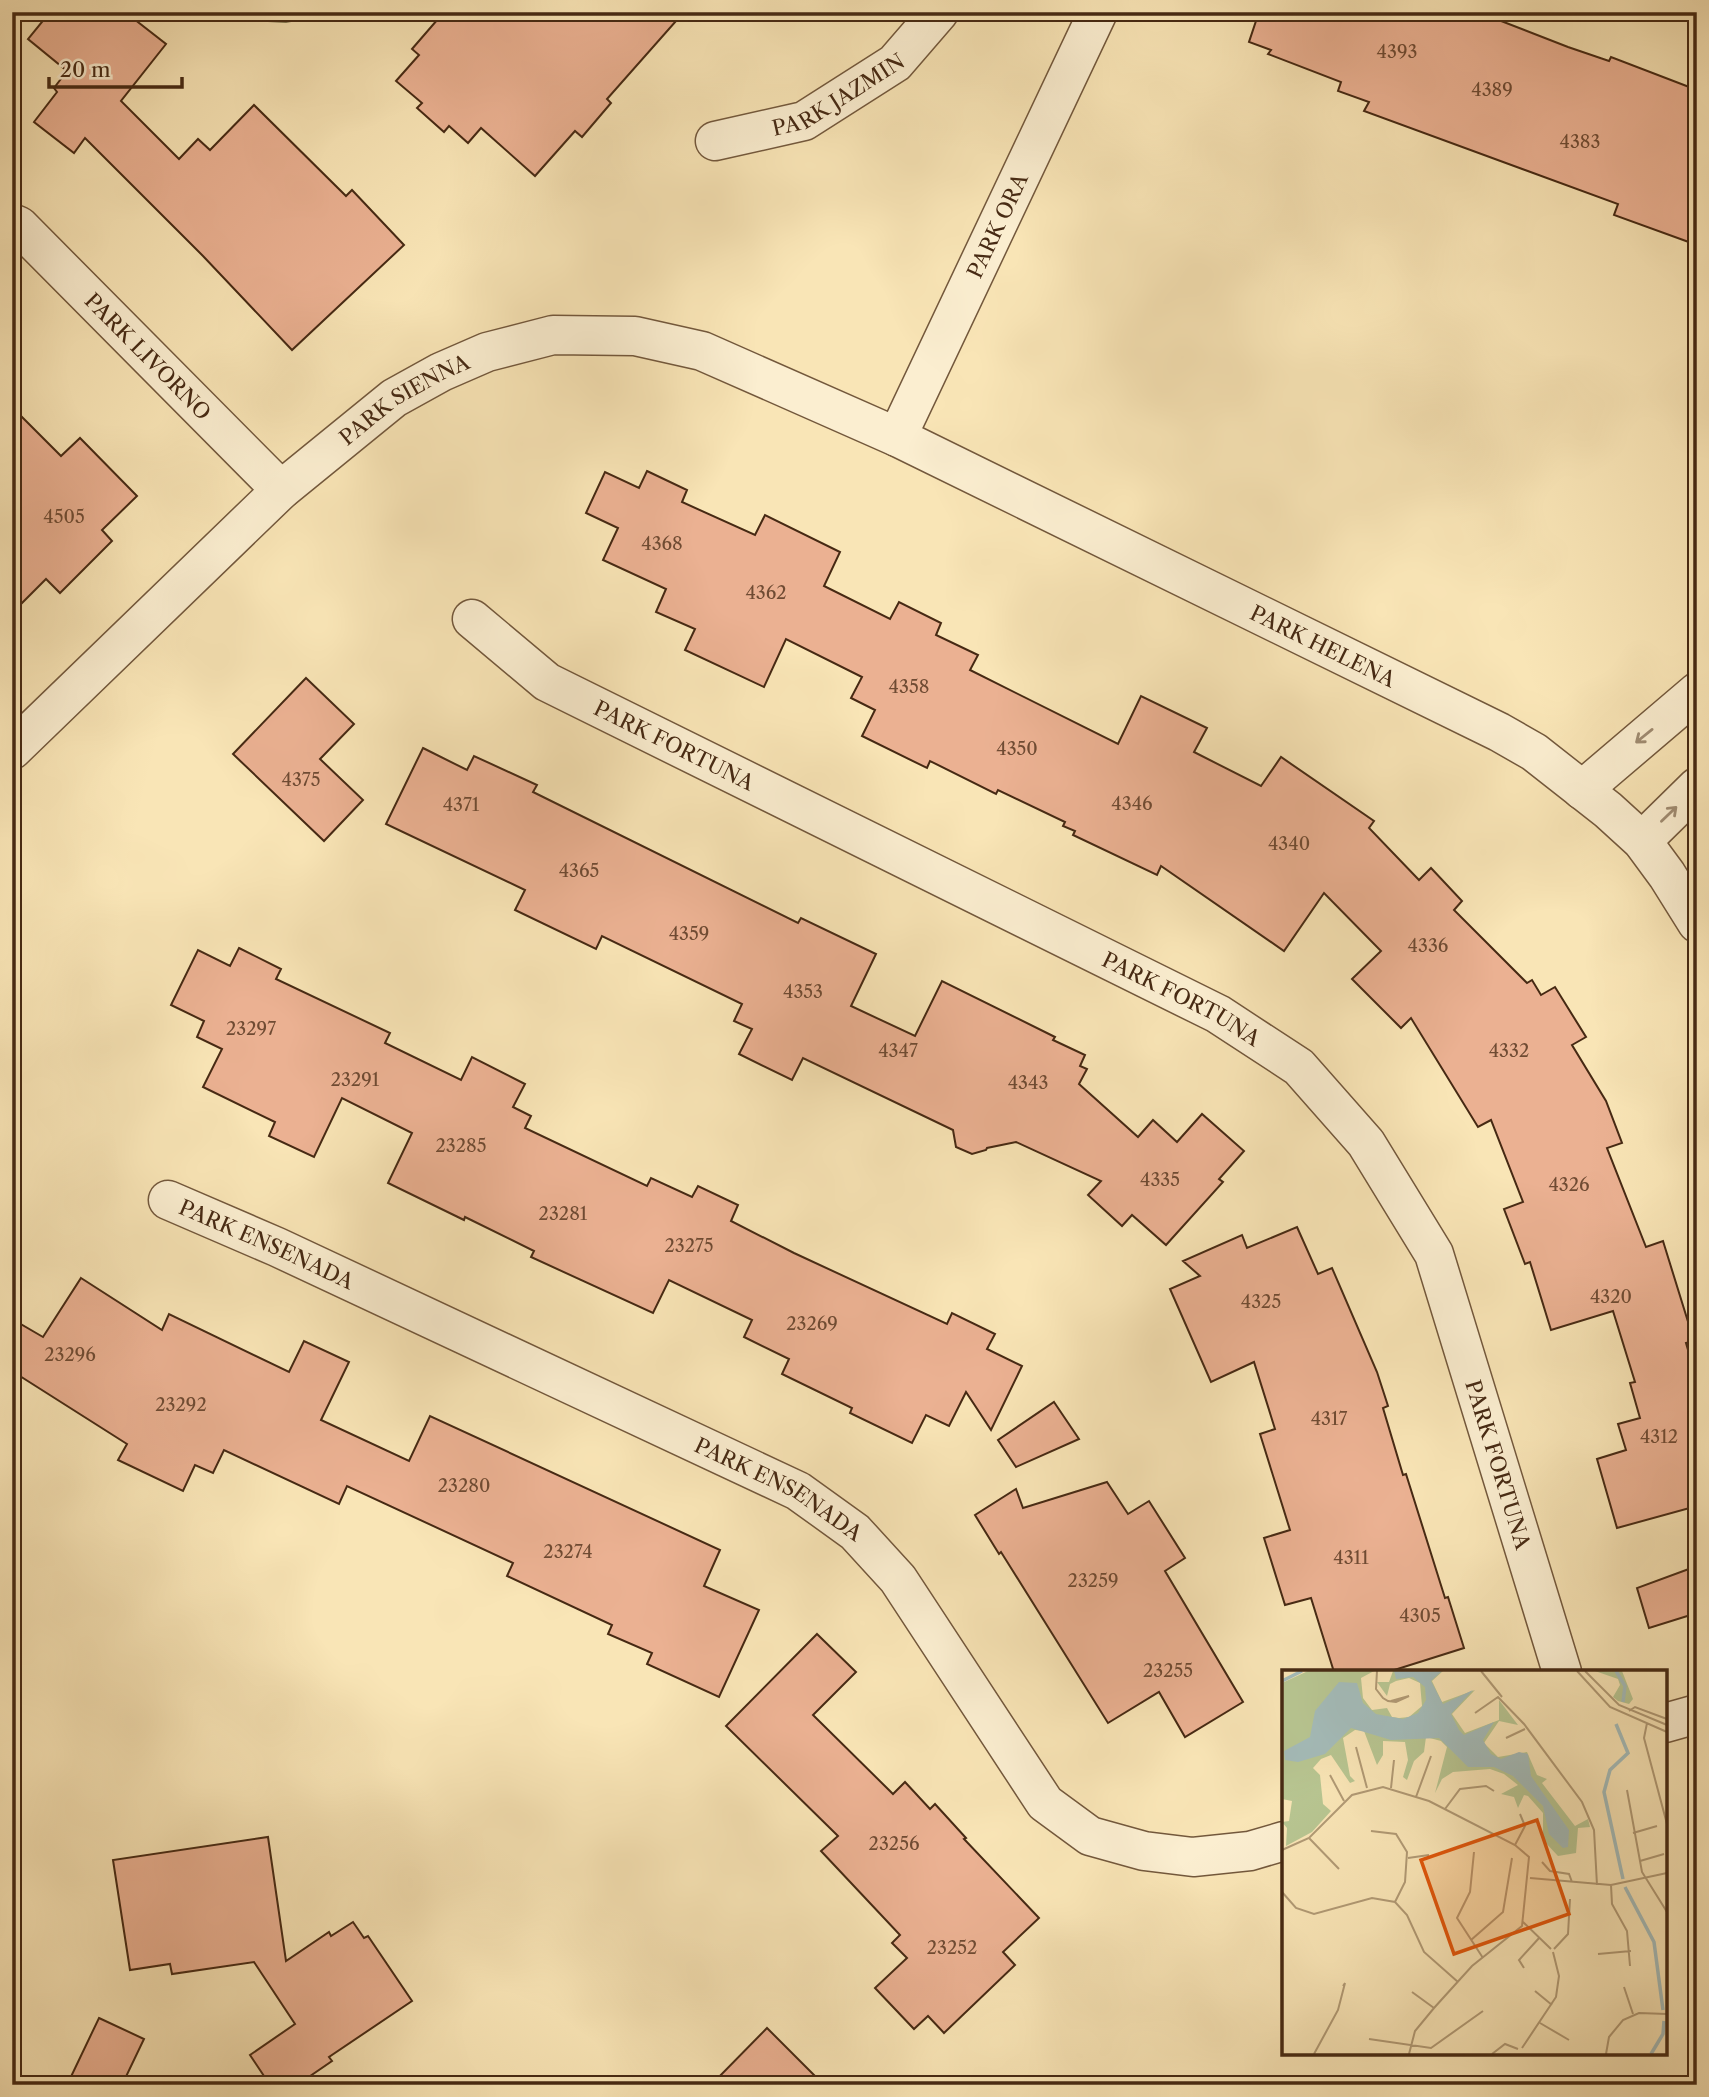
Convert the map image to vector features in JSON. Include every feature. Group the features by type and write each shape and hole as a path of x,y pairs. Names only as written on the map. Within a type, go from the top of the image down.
{"street":[{"name":"PARK JAZMIN","path":"715,141 804,121 895,63 939,12"},
{"name":"PARK ORA","path":"897,437 1098,12"},
{"name":"PARK LIVORNO","path":"12,223 19,226 281,490"},
{"name":"PARK SIENNA","path":"12,750 281,490 394,398 441,372 487,352 553,335 635,335 702,351 897,437"},
{"name":"PARK HELENA","path":"897,437 1499,732 1534,752 1642,841 1697,923"},
{"name":"PARK FORTUNA","path":"472,620 547,682 1218,1014 1299,1068 1366,1143 1434,1254 1561,1670"},
{"path":"1582,790 1697,692"},
{"path":"1642,841 1697,788"},
{"name":"PARK ENSENADA","path":"167,1200 277,1247 798,1491 855,1532 898,1579 1045,1803 1090,1836 1144,1851 1193,1857 1250,1851 1282,1842"},
{"path":"1667,1722 1697,1714"}],"green space":[{"path":"217,12 337,12 286,22 227,19"}],"building":[{"path":"50,12 125,12 166,44 121,101 179,159 198,139 210,150 254,105 346,196 352,190 404,245 292,350 85,138 74,153 34,122 57,92 54,88 67,71 28,39"},
{"path":"444,12 684,12 607,99 611,103 582,137 575,131 535,176 481,128 468,143 449,126 444,132 417,108 422,103 396,81 419,55 412,49"},
{"path":"1259,12 1478,12 1568,47 1609,61 1611,57 1697,90 1697,245 1614,215 1618,204 1364,111 1369,102 1338,91 1341,82 1268,54 1271,50 1249,42"},
{"path":"12,407 61,456 80,438 137,496 102,530 112,541 60,593 46,579 12,613"},
{"path":"647,471 687,490 682,502 755,535 765,515 840,552 824,586 890,619 899,602 941,623 936,635 978,655 970,670 1118,744 1141,696 1207,728 1194,752 1261,786 1281,757 1374,821 1369,828 1419,880 1431,868 1462,901 1454,910 1527,983 1532,980 1541,995 1555,987 1586,1037 1572,1045 1606,1101 1622,1143 1607,1148 1646,1247 1663,1241 1694,1341 1686,1343 1697,1381 1697,1506 1617,1528 1597,1459 1626,1450 1618,1424 1640,1418 1630,1383 1635,1382 1613,1311 1551,1330 1530,1262 1525,1264 1504,1209 1523,1202 1491,1120 1478,1127 1411,1018 1401,1028 1352,979 1381,951 1324,893 1284,951 1161,866 1157,875 1073,835 1075,831 1063,826 1065,822 998,790 996,794 930,761 927,768 862,736 875,710 851,698 862,677 786,639 764,687 685,650 695,629 656,612 666,589 603,560 618,528 586,513 605,472 639,488"},
{"path":"306,678 354,724 320,759 363,800 324,841 233,754"},
{"path":"423,748 467,770 474,756 537,785 533,792 798,923 801,918 876,954 851,1006 915,1036 942,981 1055,1037 1053,1040 1085,1055 1080,1066 1087,1069 1079,1084 1138,1137 1153,1120 1177,1142 1202,1114 1244,1151 1219,1179 1223,1182 1166,1245 1132,1215 1122,1226 1088,1195 1101,1181 1016,1142 972,1154 956,1147 953,1130 803,1058 792,1080 739,1054 752,1029 734,1021 742,1004 602,936 596,949 515,910 525,890 386,824"},
{"path":"239,948 281,969 276,979 390,1033 385,1043 461,1080 472,1057 525,1084 513,1107 531,1116 525,1128 647,1186 651,1178 692,1197 698,1186 738,1205 731,1221 794,1253 947,1324 952,1313 995,1334 987,1349 1022,1366 991,1430 966,1392 949,1426 926,1415 912,1443 850,1413 852,1408 782,1374 789,1359 744,1337 752,1320 669,1280 653,1313 531,1257 534,1251 388,1183 412,1133 342,1098 314,1157 269,1136 275,1122 203,1087 222,1049 197,1037 204,1021 171,1005 198,950 230,966"},
{"path":"1297,1227 1318,1274 1332,1268 1377,1372 1388,1406 1383,1408 1403,1475 1406,1474 1445,1598 1448,1597 1464,1648 1394,1670 1333,1670 1311,1598 1285,1605 1264,1538 1290,1530 1260,1434 1275,1429 1254,1362 1211,1382 1170,1289 1200,1276 1183,1261 1242,1235 1247,1248"},
{"path":"81,1278 162,1330 169,1314 289,1372 304,1341 349,1362 321,1420 409,1461 430,1416 720,1550 704,1586 759,1610 719,1697 647,1664 652,1653 608,1634 612,1625 507,1576 513,1563 347,1486 339,1504 224,1450 213,1473 195,1465 183,1491 118,1460 127,1444 12,1371 12,1319 43,1337"},
{"path":"1054,1402 1079,1439 1016,1467 998,1440"},
{"path":"1107,1482 1128,1514 1149,1501 1185,1558 1165,1571 1243,1702 1185,1737 1159,1692 1108,1723 975,1515 1016,1489 1023,1508"},
{"path":"1697,1566 1697,1613 1649,1628 1637,1588"},
{"path":"817,1634 856,1672 813,1715 893,1794 905,1782 930,1809 935,1804 966,1838 964,1839 1039,1918 1003,1952 1015,1965 944,2033 928,2016 914,2029 875,1988 907,1958 892,1943 900,1935 821,1851 838,1836 726,1726"},
{"path":"268,1837 286,1961 329,1932 331,1936 353,1922 364,1938 368,1936 412,2001 329,2057 332,2061 297,2085 270,2085 250,2055 295,2024 254,1962 172,1974 170,1964 130,1970 113,1860"},
{"path":"99,2018 144,2039 122,2085 67,2085"},
{"path":"767,2028 824,2085 711,2085"}]}
